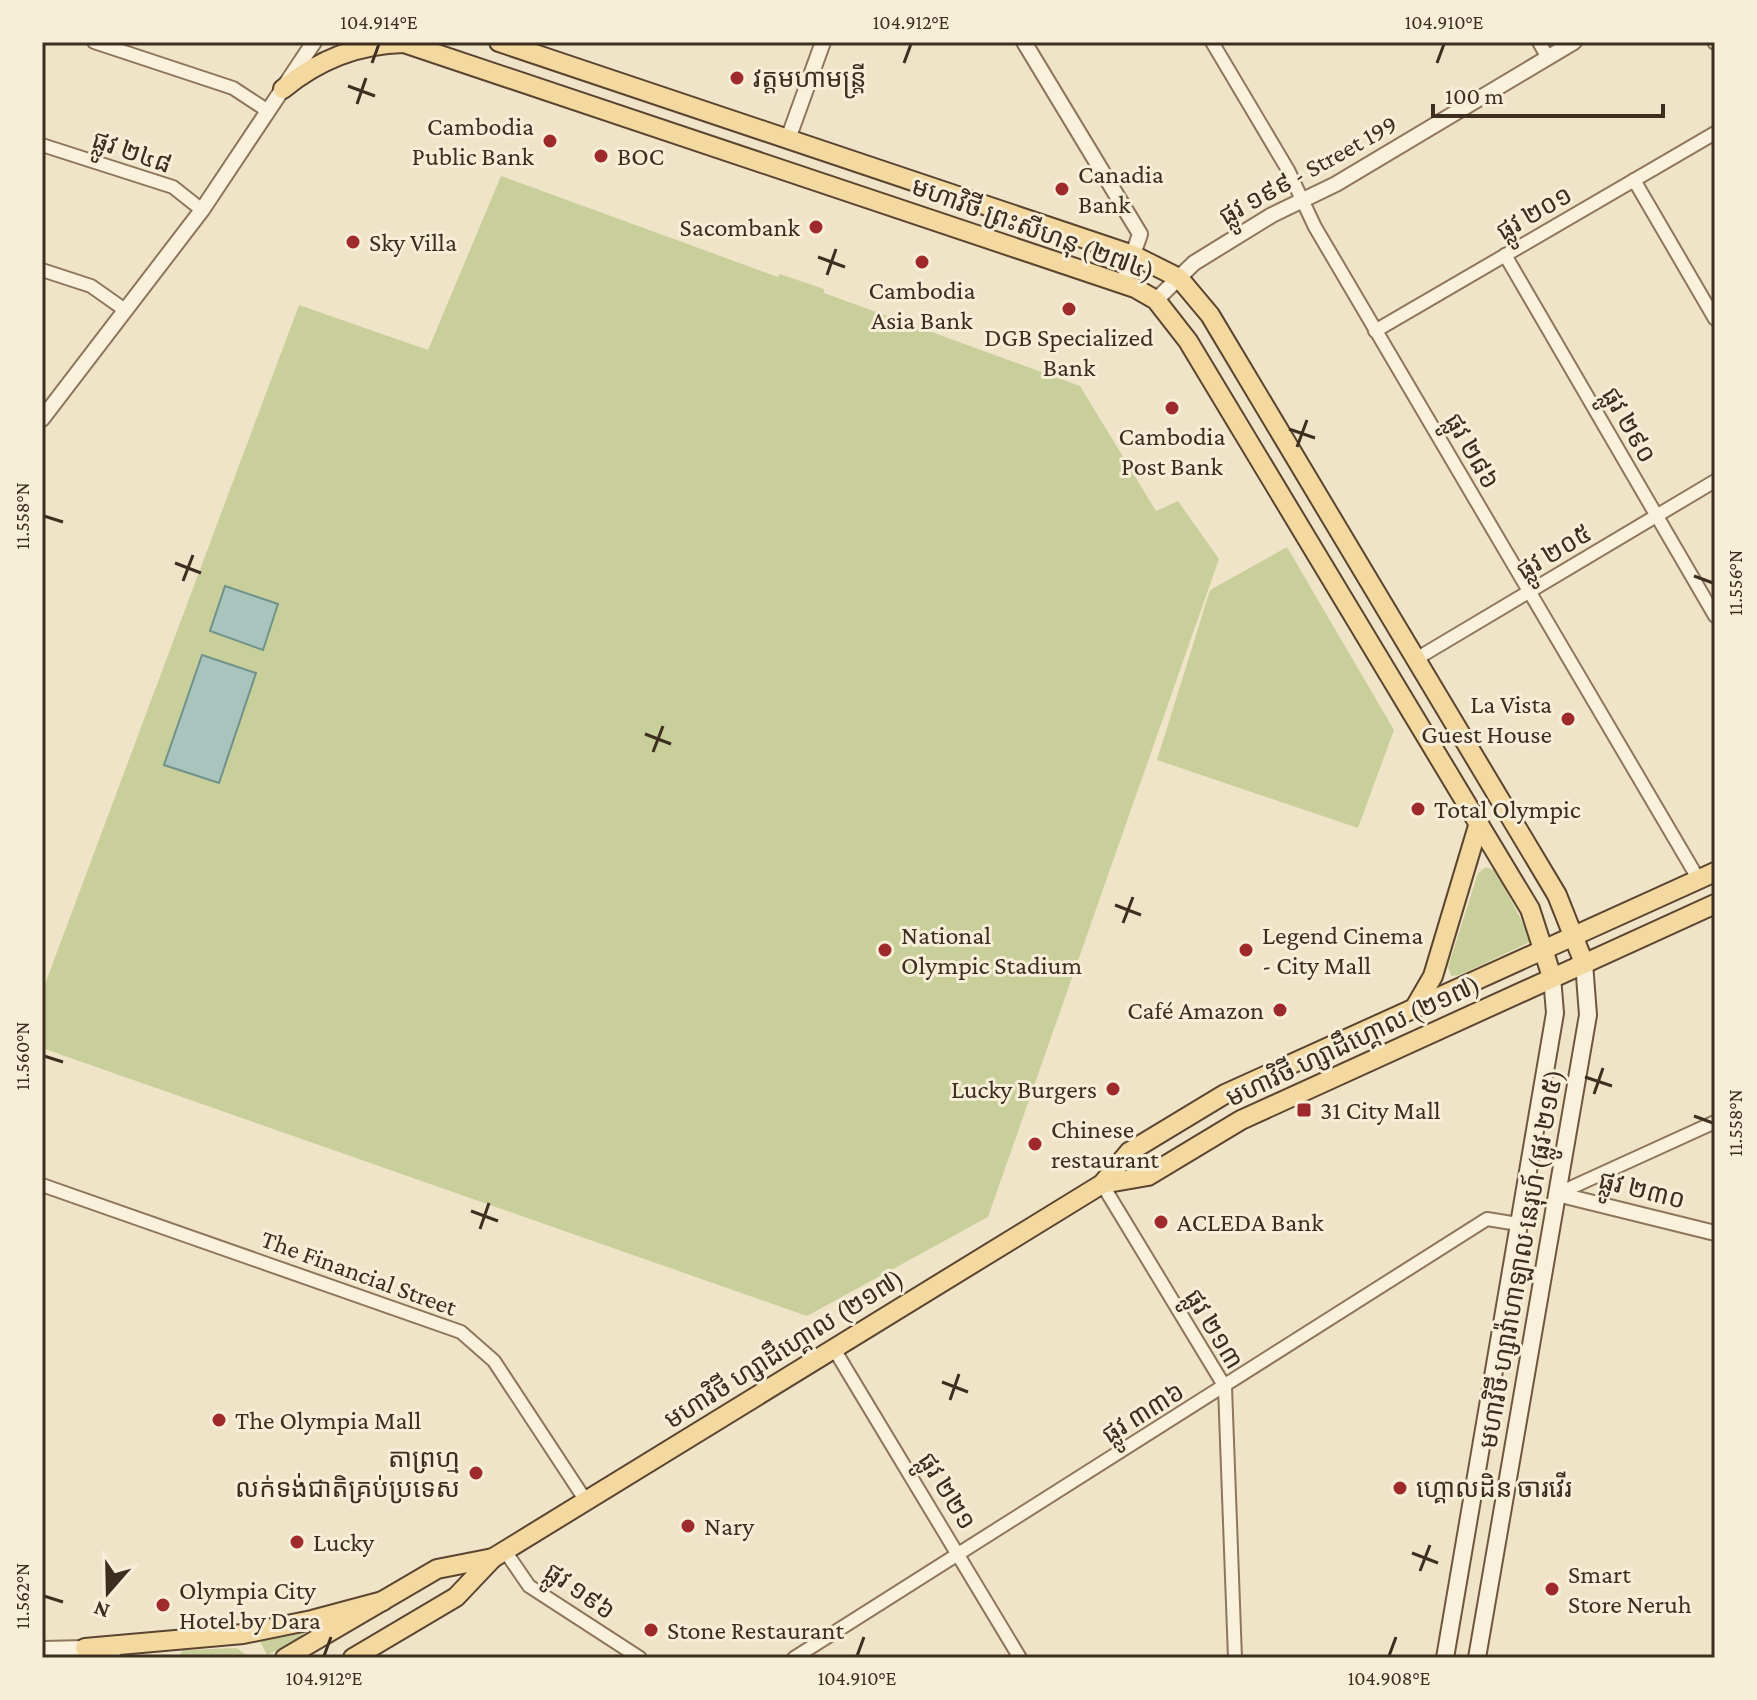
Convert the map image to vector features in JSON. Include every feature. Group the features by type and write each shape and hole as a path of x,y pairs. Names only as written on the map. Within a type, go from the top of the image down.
{"main road":[{"path":"283,89 309,67 373,43 402,42"},
{"name":"មហាវិថី ព្រះសីហនុ (២៧៤)","path":"402,42 1123,284 1156,300 1175,320 1188,341 1530,909 1552,977"},
{"name":"មហាវិថី ព្រះសីហនុ (២៧៤)","path":"499,42 1133,255 1179,278 1210,315 1557,895 1584,963"},
{"path":"1414,1008 1433,976 1478,826"},
{"name":"មហាវិថី ហ្សាដឹហ្គោល (២១៧)","path":"353,1658 456,1597 499,1554 1102,1184 1129,1152 1225,1094 1707,876"},
{"name":"មហាវិថី ហ្សាដឹហ្គោល (២១៧)","path":"1102,1184 1148,1176 1241,1120 1715,904"},
{"name":"មហាវិថី ហ្សាវ៉ាហាឡាល នេរុហ៍ (ផ្លូវ ២១៥)","path":"1477,1658 1588,1015 1584,963"},
{"name":"មហាវិថី ហ្សាវ៉ាហាឡាល នេរុហ៍ (ផ្លូវ ២១៥)","path":"1445,1658 1555,1013 1552,977"},
{"name":"មហាវិថី ហ្សាដឹហ្គោល (២១៧)","path":"285,1658 437,1569 499,1554"},
{"path":"85,1648 243,1634 383,1601"}],"street":[{"path":"94,42 233,88 268,111"},
{"path":"42,419 47,402 125,310 202,210 314,42"},
{"path":"788,139 823,42"},
{"path":"1024,42 1140,234 1123,284"},
{"name":"ផ្លូវ ២៨៦","path":"1212,42 1375,331 1529,592 1707,876"},
{"path":"1539,42 1548,58"},
{"name":"ផ្លូវ ១៩៩ - Street 199","path":"1156,300 1194,263 1336,184 1574,42"},
{"name":"ផ្លូវ ២០១","path":"1375,331 1715,133"},
{"name":"ផ្លូវ ២៤៨","path":"42,145 173,187 202,210"},
{"path":"1634,180 1715,319"},
{"name":"ផ្លូវ ២៩០","path":"1505,255 1715,616"},
{"path":"42,270 91,286 125,310"},
{"name":"ផ្លូវ ២០៥","path":"1416,659 1715,481"},
{"path":"1557,1194 1715,1122"},
{"name":"ផ្លូវ ២១៣","path":"1102,1184 1225,1387 1235,1658"},
{"name":"The Financial Street","path":"42,1185 461,1332 494,1361 586,1501"},
{"name":"ផ្លូវ ២៣០","path":"1557,1194 1715,1233"},
{"name":"ផ្លូវ ៣៣៦","path":"794,1658 1487,1219 1518,1224"},
{"name":"ផ្លូវ ២២១","path":"834,1349 1020,1658"},
{"name":"ផ្លូវ ១៩៦","path":"499,1554 529,1586 640,1658"},
{"path":"42,1649 85,1648 114,1658"},
{"path":"42,1649 58,1658"}],"green space":[{"path":"501,176 778,277 780,274 824,289 824,293 1080,386 1156,511 1178,501 1219,559 988,1217 807,1316 42,1048 42,992 299,305 428,350"},
{"path":"1287,547 1394,730 1358,828 1157,760 1210,590"},
{"path":"1486,867 1496,871 1532,941 1460,975 1451,976 1448,967 1478,873"},
{"path":"304,1633 303,1637 267,1655 260,1641"},
{"path":"237,1648 250,1658 177,1658 183,1650"}],"water":[{"path":"225,586 278,604 263,650 210,631"},
{"path":"202,655 256,673 219,783 164,765"}],"place":[{"name":"វត្តមហាមន្រ្តី","path":"737,78"},
{"name":"Cambodia Public Bank","path":"550,141"},
{"name":"BOC","path":"601,156"},
{"name":"Canadia Bank","path":"1062,189"},
{"name":"Sacombank","path":"816,227"},
{"name":"Sky Villa","path":"353,242"},
{"name":"Cambodia Asia Bank","path":"922,262"},
{"name":"DGB Specialized Bank","path":"1069,309"},
{"name":"Cambodia Post Bank","path":"1172,408"},
{"name":"La Vista Guest House","path":"1568,719"},
{"name":"Total Olympic","path":"1418,809"},
{"name":"National Olympic Stadium","path":"885,950"},
{"name":"Legend Cinema - City Mall","path":"1246,950"},
{"name":"Café Amazon","path":"1280,1010"},
{"name":"Lucky Burgers","path":"1113,1089"},
{"name":"31 City Mall","path":"1304,1110"},
{"name":"Chinese restaurant","path":"1035,1144"},
{"name":"ACLEDA Bank","path":"1161,1222"},
{"name":"The Olympia Mall","path":"219,1420"},
{"name":"តាព្រហ្ម លក់ទង់ជាតិគ្រប់ប្រទេស","path":"476,1473"},
{"name":"ហ្គោលដិន ចារវើរ","path":"1400,1488"},
{"name":"Nary","path":"688,1526"},
{"name":"Lucky","path":"297,1542"},
{"name":"Smart Store Neruh","path":"1552,1589"},
{"name":"Olympia City Hotel by Dara","path":"163,1605"},
{"name":"Stone Restaurant","path":"651,1630"}]}
